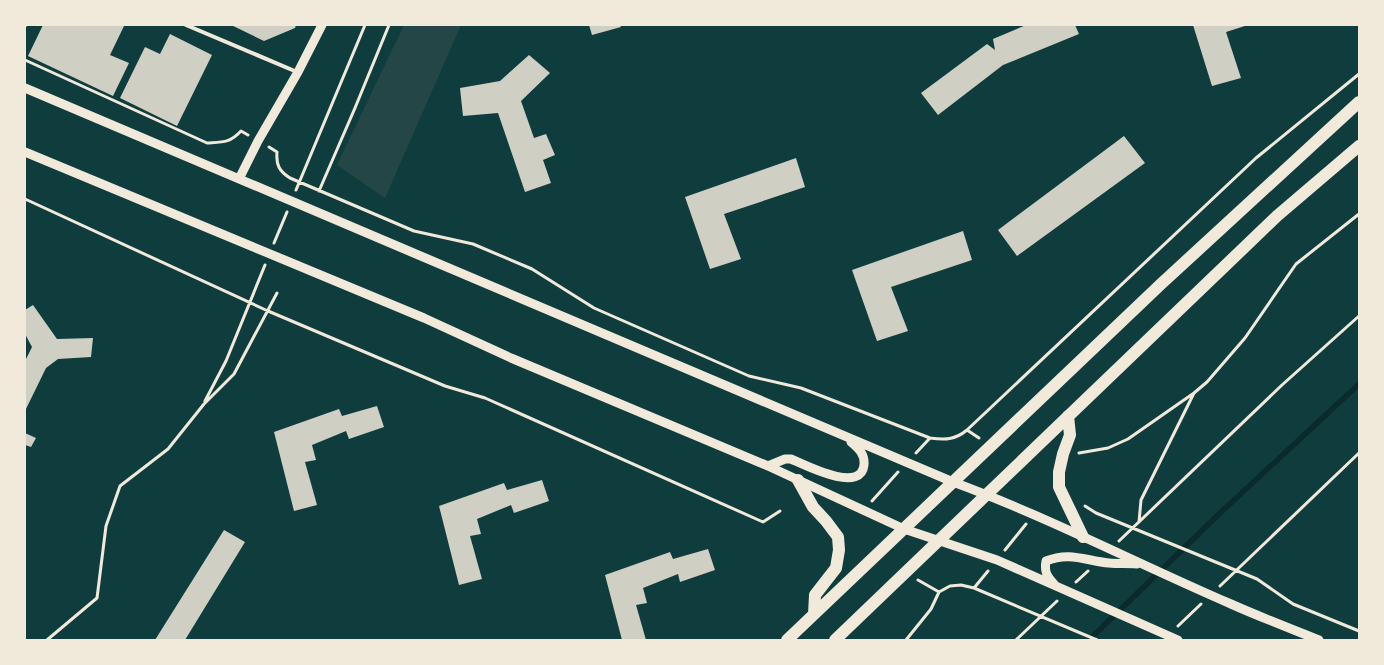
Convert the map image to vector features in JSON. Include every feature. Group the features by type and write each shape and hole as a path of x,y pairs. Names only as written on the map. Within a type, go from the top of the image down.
{"main road":[{"path":"787,640 1161,284 1359,102"},
{"path":"835,640 1277,216 1359,146"},
{"path":"1068,416 1070,435 1061,463 1059,487 1083,537"},
{"path":"798,480 813,507 838,538 839,550 836,568 815,595 814,614"}],"street":[{"path":"239,179 322,25"},
{"path":"25,88 845,437 986,495 1231,604 1319,640"},
{"path":"25,152 424,318 511,358 768,466 904,528 997,560 1178,640"},
{"path":"768,466 791,459 836,476 844,478 856,476 863,469 864,458 860,449 845,437"},
{"path":"1056,586 1048,577 1045,568 1046,562 1054,558 1064,556 1079,557 1108,563 1142,564"}],"lane":[{"path":"186,25 298,72"}],"path":[{"path":"347,66 365,25"},
{"path":"319,191 389,25"},
{"path":"25,60 207,143 233,139 241,131"},
{"path":"276,152 276,162 282,173 319,191 414,231 473,244 532,269 594,308 749,376 801,388 930,438 942,440 960,436 967,430 1256,158 1359,74"},
{"path":"25,199 268,311 445,386 485,398 763,522 780,511"},
{"path":"1077,453 1108,448 1128,439 1194,394 1245,338 1296,264 1359,214"},
{"path":"47,640 97,598 106,526 120,486 168,449 204,404 234,374 277,293"},
{"path":"1119,541 1282,384 1359,316"},
{"path":"204,404 226,361"},
{"path":"1139,522 1141,500 1194,394"},
{"path":"907,463 930,438"},
{"path":"1219,587 1359,453"},
{"path":"1080,502 1107,517 1257,579 1293,604 1359,631"},
{"path":"974,588 1033,516"},
{"path":"1071,587 1091,568"},
{"path":"906,640 930,609 939,592 950,586 961,585 974,588 1097,640"},
{"path":"1016,640 1057,600"},
{"path":"1177,627 1205,600"}],"shaded area":[{"path":"404,25 461,25 385,198 337,165"}],"building":[{"path":"43,25 124,26 110,55 129,63 113,96 28,56"},
{"path":"231,25 296,25 295,28 264,41"},
{"path":"589,25 620,25 621,27 592,35"},
{"path":"1026,25 1075,25 1079,34 1003,65 938,115 921,93 987,44 995,50 993,39"},
{"path":"1193,25 1248,25 1226,32 1241,78 1212,86"},
{"path":"170,34 212,55 177,126 120,98 145,47 160,54"},
{"path":"529,55 550,73 521,101 534,138 546,134 555,155 543,160 551,183 525,192 498,113 463,116 460,88 500,81"},
{"path":"1124,136 1145,163 1017,256 998,230"},
{"path":"796,158 805,187 724,214 741,259 710,269 685,197"},
{"path":"963,231 972,260 891,287 908,331 877,341 852,270"},
{"path":"33,305 57,339 93,338 91,357 58,359 46,368 25,411 25,361 32,347 25,334 25,310"},
{"path":"377,406 384,427 349,439 346,431 312,445 316,460 305,462 317,505 294,511 274,432 339,409 342,416"},
{"path":"25,433 36,438 31,447 25,445"},
{"path":"542,480 549,501 514,513 511,505 477,519 481,534 470,536 482,579 459,585 439,506 504,483 507,490"},
{"path":"224,530 245,542 185,640 155,640"},
{"path":"708,549 715,570 680,582 678,574 643,588 647,603 636,605 646,640 622,640 605,575 670,552 673,559"}],"waterway":[{"path":"1089,640 1218,515 1359,384"}]}
